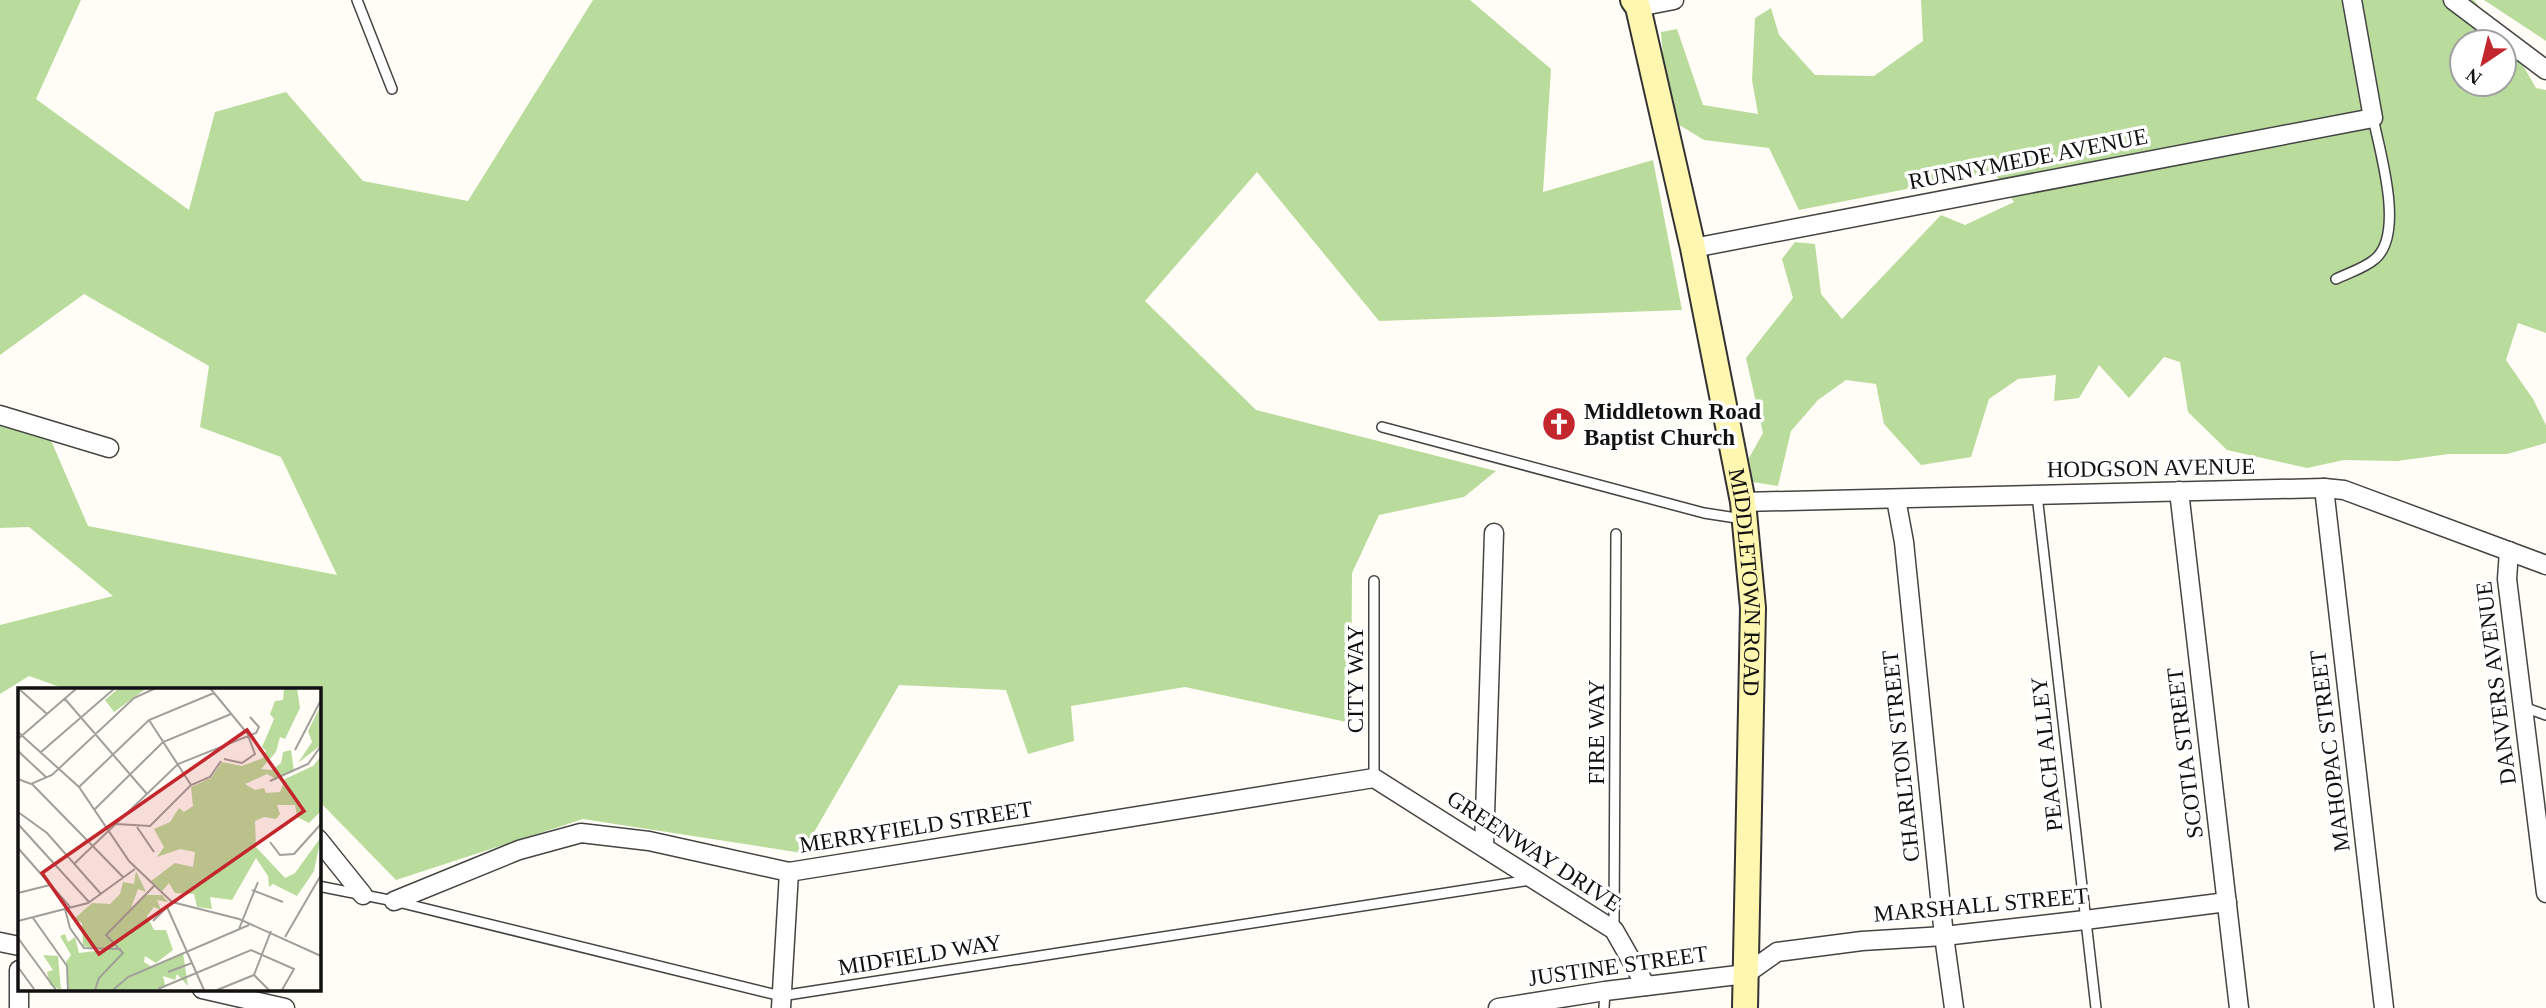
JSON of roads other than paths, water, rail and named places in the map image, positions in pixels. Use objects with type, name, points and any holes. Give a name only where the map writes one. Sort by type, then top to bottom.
[{"type":"street","points":[[1635,4],[1674,0]]},
{"type":"street","points":[[2352,0],[2373,118]]},
{"type":"street","points":[[2453,0],[2546,70]]},
{"type":"street","name":"MIDDLETOWN ROAD","points":[[1635,4],[1693,248],[1744,511],[1753,608],[1745,1008]]},
{"type":"street","name":"RUNNYMEDE AVENUE","points":[[1693,248],[2373,118]]},
{"type":"street","points":[[0,415],[109,448]]},
{"type":"street","name":"HODGSON AVENUE","points":[[1744,511],[1896,499],[2324,488],[2344,490],[2546,565]]},
{"type":"street","name":"MAHOPAC STREET","points":[[2324,488],[2384,1008]]},
{"type":"street","name":"SCOTIA STREET","points":[[2179,491],[2239,1008]]},
{"type":"street","name":"CHARLTON STREET","points":[[1896,499],[1904,542],[1944,936],[1954,1008]]},
{"type":"street","points":[[1484,846],[1494,533]]},
{"type":"street","name":"DANVERS AVENUE","points":[[2509,551],[2507,579],[2546,893]]},
{"type":"street","name":"GREENWAY DRIVE","points":[[1374,778],[1614,930],[1646,986]]},
{"type":"street","name":"MERRYFIELD STREET","points":[[394,901],[520,850],[581,833],[649,841],[789,872],[1374,778]]},
{"type":"street","points":[[320,841],[363,895]]},
{"type":"street","points":[[781,1002],[789,872]]},
{"type":"street","name":"MARSHALL STREET","points":[[1746,974],[1777,952],[1862,941],[1944,936],[2227,902]]},
{"type":"street","points":[[0,942],[18,946]]},
{"type":"street","name":"JUSTINE STREET","points":[[1498,1008],[1604,999],[1646,986],[1746,974]]},
{"type":"street","points":[[19,990],[19,1008]]},
{"type":"street","points":[[206,990],[285,1008]]},
{"type":"lane","points":[[357,0],[392,89]]},
{"type":"lane","points":[[2336,279],[2375,259],[2389,232],[2389,207],[2373,118]]},
{"type":"lane","points":[[1382,427],[1704,513],[1744,511]]},
{"type":"lane","name":"PEACH ALLEY","points":[[2037,495],[2096,1008]]},
{"type":"lane","name":"FIRE WAY","points":[[1614,930],[1616,534]]},
{"type":"lane","name":"CITY WAY","points":[[1374,581],[1374,778]]},
{"type":"lane","points":[[2523,707],[2546,715]]},
{"type":"lane","name":"MIDFIELD WAY","points":[[320,886],[394,901],[781,1002],[1535,879]]},
{"type":"place","name":"Middletown Road Baptist Church","points":[[1559,424]]}]
